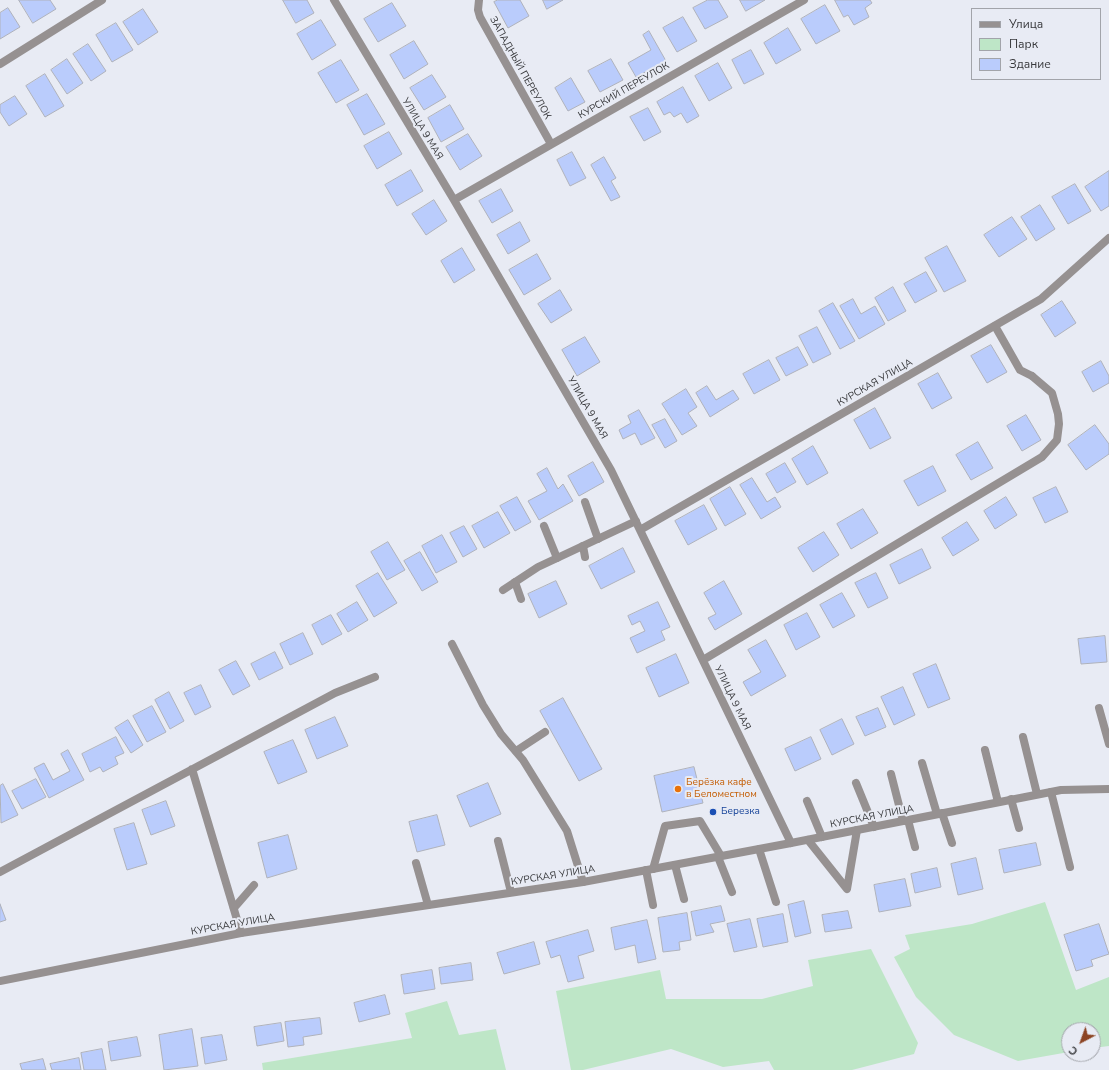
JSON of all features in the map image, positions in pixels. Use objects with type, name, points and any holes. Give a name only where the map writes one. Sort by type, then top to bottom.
[{"type":"street","points":[[0,64],[102,0]]},
{"type":"street","name":"УЛИЦА 9 МАЯ","points":[[334,0],[454,200],[611,470],[791,843]]},
{"type":"street","name":"ЗАПАДНЫЙ ПЕРЕУЛОК","points":[[479,0],[478,10],[480,17],[551,144]]},
{"type":"street","name":"КУРСКИЙ ПЕРЕУЛОК","points":[[454,200],[804,0]]},
{"type":"street","name":"КУРСКАЯ УЛИЦА","points":[[640,530],[1041,299],[1109,238]]},
{"type":"street","points":[[703,660],[1042,457],[1057,440],[1059,424],[1058,414],[1052,393],[1032,376],[1020,370],[995,326]]},
{"type":"street","points":[[585,502],[598,539]]},
{"type":"street","points":[[503,590],[538,567],[636,521]]},
{"type":"street","points":[[544,526],[557,558]]},
{"type":"street","points":[[583,546],[585,557]]},
{"type":"street","points":[[515,582],[522,599]]},
{"type":"street","points":[[452,644],[483,705],[502,734],[516,751],[567,831],[583,882]]},
{"type":"street","points":[[0,872],[335,693],[374,677]]},
{"type":"street","points":[[1099,708],[1109,744]]},
{"type":"street","points":[[516,751],[545,732]]},
{"type":"street","points":[[1023,737],[1037,794]]},
{"type":"street","points":[[985,750],[998,802]]},
{"type":"street","points":[[922,763],[939,814],[952,843]]},
{"type":"street","points":[[192,769],[241,933]]},
{"type":"street","points":[[891,774],[916,847]]},
{"type":"street","points":[[856,783],[874,826]]},
{"type":"street","name":"КУРСКАЯ УЛИЦА","points":[[1,980],[241,933],[583,882],[808,840],[1060,790],[1109,789]]},
{"type":"street","points":[[1051,792],[1070,867]]},
{"type":"street","points":[[1011,799],[1019,828]]},
{"type":"street","points":[[807,801],[822,837]]},
{"type":"street","points":[[653,905],[649,869],[665,826],[700,821],[720,856],[732,892]]},
{"type":"street","points":[[808,840],[847,888],[857,830]]},
{"type":"street","points":[[498,841],[511,892]]},
{"type":"street","points":[[759,849],[776,902]]},
{"type":"street","points":[[416,863],[428,905]]},
{"type":"street","points":[[675,865],[684,899]]},
{"type":"street","points":[[234,908],[254,885]]},
{"type":"green space","points":[[1045,902],[1076,990],[1109,977],[1109,1046],[1101,1047],[1101,1022],[1061,1022],[1061,1053],[1018,1061],[954,1035],[916,997],[894,957],[910,949],[905,935],[972,924]]},
{"type":"green space","points":[[871,949],[918,1043],[914,1054],[852,1070],[774,1070],[769,1061],[723,1067],[671,1049],[583,1070],[571,1070],[556,991],[660,970],[666,999],[762,999],[813,986],[808,960]]},
{"type":"green space","points":[[447,1001],[459,1035],[496,1029],[506,1070],[263,1070],[262,1063],[412,1038],[405,1013]]},
{"type":"building","points":[[19,0],[50,0],[56,9],[33,23]]},
{"type":"building","points":[[283,0],[307,0],[314,13],[296,23]]},
{"type":"building","points":[[498,0],[520,0],[529,16],[508,28],[494,2]]},
{"type":"building","points":[[543,0],[563,0],[547,9]]},
{"type":"building","points":[[708,0],[718,0],[728,17],[705,29],[693,8]]},
{"type":"building","points":[[740,0],[765,0],[746,11]]},
{"type":"building","points":[[835,0],[870,0],[872,3],[865,8],[869,17],[854,25],[848,15],[844,17]]},
{"type":"building","points":[[392,3],[406,26],[378,42],[364,19]]},
{"type":"building","points":[[825,5],[840,31],[816,44],[801,19]]},
{"type":"building","points":[[8,8],[20,27],[0,39],[0,13]]},
{"type":"building","points":[[143,9],[158,32],[138,45],[123,22]]},
{"type":"building","points":[[683,17],[697,41],[677,52],[663,28]]},
{"type":"building","points":[[321,20],[336,45],[312,60],[297,34]]},
{"type":"building","points":[[116,23],[133,50],[112,62],[96,35]]},
{"type":"building","points":[[788,28],[801,50],[776,64],[764,43]]},
{"type":"building","points":[[649,31],[666,61],[636,77],[628,63],[651,50],[643,35]]},
{"type":"building","points":[[414,41],[428,64],[404,79],[390,55]]},
{"type":"building","points":[[88,44],[106,71],[91,81],[73,54]]},
{"type":"building","points":[[751,50],[764,74],[744,84],[732,60]]},
{"type":"building","points":[[67,59],[83,83],[67,94],[51,70]]},
{"type":"building","points":[[611,59],[623,80],[600,92],[588,71]]},
{"type":"building","points":[[341,60],[359,90],[336,103],[318,73]]},
{"type":"building","points":[[718,63],[732,88],[709,101],[695,76]]},
{"type":"building","points":[[45,74],[64,106],[45,117],[26,86]]},
{"type":"building","points":[[432,75],[446,97],[424,110],[410,88]]},
{"type":"building","points":[[571,78],[585,102],[568,111],[555,88]]},
{"type":"building","points":[[683,87],[699,116],[687,123],[681,113],[674,117],[670,112],[664,115],[657,102]]},
{"type":"building","points":[[367,94],[385,124],[364,135],[347,105]]},
{"type":"building","points":[[15,96],[27,114],[9,126],[0,112],[0,105]]},
{"type":"building","points":[[450,105],[464,129],[441,142],[428,118]]},
{"type":"building","points":[[648,108],[661,132],[644,141],[630,117]]},
{"type":"building","points":[[389,132],[402,154],[377,169],[364,146]]},
{"type":"building","points":[[468,134],[482,156],[460,170],[446,147]]},
{"type":"building","points":[[572,152],[586,178],[570,186],[557,160]]},
{"type":"building","points":[[604,157],[616,178],[611,181],[620,197],[611,201],[591,165]]},
{"type":"building","points":[[411,170],[423,191],[397,206],[385,185]]},
{"type":"building","points":[[1109,171],[1109,206],[1101,211],[1085,187]]},
{"type":"building","points":[[1075,184],[1091,211],[1068,224],[1052,197]]},
{"type":"building","points":[[501,189],[513,211],[492,223],[479,201]]},
{"type":"building","points":[[434,200],[447,221],[426,235],[412,214]]},
{"type":"building","points":[[1040,205],[1055,229],[1036,241],[1021,217]]},
{"type":"building","points":[[1012,217],[1027,239],[999,257],[984,235]]},
{"type":"building","points":[[520,222],[530,241],[508,254],[497,235]]},
{"type":"building","points":[[947,246],[966,281],[944,292],[925,258]]},
{"type":"building","points":[[462,248],[475,270],[454,283],[441,261]]},
{"type":"building","points":[[537,254],[551,279],[524,295],[509,270]]},
{"type":"building","points":[[926,272],[937,291],[915,303],[904,284]]},
{"type":"building","points":[[893,287],[906,311],[888,321],[875,298]]},
{"type":"building","points":[[560,290],[572,310],[551,323],[538,304]]},
{"type":"building","points":[[853,299],[861,314],[875,306],[885,324],[859,339],[840,306]]},
{"type":"building","points":[[1062,301],[1076,323],[1055,337],[1041,315]]},
{"type":"building","points":[[833,303],[855,341],[840,349],[819,311]]},
{"type":"building","points":[[817,327],[831,354],[813,363],[799,336]]},
{"type":"building","points":[[585,337],[600,362],[577,376],[562,350]]},
{"type":"building","points":[[991,345],[1007,372],[987,383],[971,356]]},
{"type":"building","points":[[798,347],[808,365],[786,376],[776,358]]},
{"type":"building","points":[[769,360],[780,380],[754,394],[743,374]]},
{"type":"building","points":[[1101,361],[1109,376],[1109,383],[1093,392],[1082,372]]},
{"type":"building","points":[[938,373],[952,398],[932,409],[918,384]]},
{"type":"building","points":[[707,386],[716,400],[733,390],[739,399],[710,417],[696,393]]},
{"type":"building","points":[[686,389],[697,407],[688,413],[697,426],[682,435],[662,404]]},
{"type":"building","points":[[875,408],[891,438],[870,449],[854,420]]},
{"type":"building","points":[[639,410],[655,438],[641,445],[635,433],[623,439],[619,430],[631,423],[628,416]]},
{"type":"building","points":[[1026,415],[1041,440],[1022,451],[1007,426]]},
{"type":"building","points":[[665,419],[677,441],[665,448],[652,425]]},
{"type":"building","points":[[1095,425],[1109,444],[1109,454],[1086,470],[1068,445]]},
{"type":"building","points":[[978,442],[993,468],[971,480],[956,455]]},
{"type":"building","points":[[813,446],[828,473],[807,485],[792,459]]},
{"type":"building","points":[[593,462],[604,482],[579,496],[568,476]]},
{"type":"building","points":[[785,463],[796,482],[777,493],[766,474]]},
{"type":"building","points":[[933,466],[946,491],[918,506],[904,481]]},
{"type":"building","points":[[547,468],[558,489],[563,484],[573,501],[539,520],[528,501],[547,491],[537,474]]},
{"type":"building","points":[[752,478],[767,502],[775,497],[781,507],[761,519],[740,485]]},
{"type":"building","points":[[730,487],[746,514],[725,526],[710,499]]},
{"type":"building","points":[[1056,487],[1068,512],[1045,523],[1033,498]]},
{"type":"building","points":[[517,497],[531,522],[515,531],[500,506]]},
{"type":"building","points":[[1006,497],[1017,515],[995,529],[984,511]]},
{"type":"building","points":[[704,505],[717,529],[688,545],[675,521]]},
{"type":"building","points":[[863,509],[878,533],[851,549],[837,524]]},
{"type":"building","points":[[498,512],[510,533],[484,548],[472,526]]},
{"type":"building","points":[[967,522],[979,540],[953,556],[942,538]]},
{"type":"building","points":[[464,526],[477,549],[463,557],[450,533]]},
{"type":"building","points":[[824,532],[839,555],[813,572],[798,548]]},
{"type":"building","points":[[442,535],[457,562],[436,573],[422,546]]},
{"type":"building","points":[[388,542],[405,570],[387,580],[371,552]]},
{"type":"building","points":[[623,548],[635,572],[601,589],[589,566]]},
{"type":"building","points":[[922,549],[931,568],[899,584],[890,565]]},
{"type":"building","points":[[420,552],[438,582],[422,591],[404,561]]},
{"type":"building","points":[[378,573],[397,603],[374,617],[356,586]]},
{"type":"building","points":[[876,573],[888,598],[868,608],[855,583]]},
{"type":"building","points":[[556,581],[567,604],[539,618],[528,594]]},
{"type":"building","points":[[724,581],[742,614],[715,630],[708,618],[716,614],[704,593]]},
{"type":"building","points":[[842,593],[855,616],[833,628],[820,605]]},
{"type":"building","points":[[357,602],[368,620],[348,632],[337,614]]},
{"type":"building","points":[[658,602],[670,627],[661,631],[665,640],[637,653],[630,638],[645,631],[640,621],[632,625],[628,616]]},
{"type":"building","points":[[807,613],[820,637],[796,650],[784,625]]},
{"type":"building","points":[[331,615],[342,634],[322,645],[312,625]]},
{"type":"building","points":[[303,633],[313,654],[290,665],[280,644]]},
{"type":"building","points":[[1105,636],[1107,662],[1081,664],[1078,639]]},
{"type":"building","points":[[766,640],[786,676],[751,696],[743,682],[761,672],[748,650]]},
{"type":"building","points":[[275,652],[283,668],[259,680],[251,664]]},
{"type":"building","points":[[676,654],[689,683],[659,697],[646,668]]},
{"type":"building","points":[[236,661],[250,686],[233,695],[219,670]]},
{"type":"building","points":[[936,664],[950,699],[928,708],[913,674]]},
{"type":"building","points":[[201,685],[211,707],[195,715],[184,693]]},
{"type":"building","points":[[903,687],[915,715],[894,725],[881,697]]},
{"type":"building","points":[[169,692],[184,721],[170,729],[155,700]]},
{"type":"building","points":[[563,698],[602,769],[579,781],[540,711]]},
{"type":"building","points":[[152,706],[166,732],[147,742],[133,716]]},
{"type":"building","points":[[878,708],[886,727],[865,736],[856,717]]},
{"type":"building","points":[[335,717],[348,746],[317,759],[305,730]]},
{"type":"building","points":[[842,719],[854,744],[832,755],[820,730]]},
{"type":"building","points":[[128,720],[143,745],[131,753],[115,728]]},
{"type":"building","points":[[116,737],[124,753],[115,757],[118,764],[103,772],[100,767],[90,772],[82,754]]},
{"type":"building","points":[[811,737],[821,759],[795,771],[785,749]]},
{"type":"building","points":[[293,740],[307,772],[278,784],[264,752]]},
{"type":"building","points":[[68,750],[84,780],[49,798],[34,768],[44,763],[53,780],[70,771],[61,754]]},
{"type":"building","name":"Берёзка кафе в Беломестном","points":[[694,767],[703,803],[662,812],[654,776]]},
{"type":"building","points":[[36,779],[46,797],[22,809],[12,791]]},
{"type":"building","points":[[488,783],[501,814],[470,827],[457,796]]},
{"type":"building","points":[[3,784],[18,815],[1,823],[0,786]]},
{"type":"building","points":[[166,801],[175,826],[151,835],[142,810]]},
{"type":"building","points":[[437,815],[445,845],[417,852],[409,822]]},
{"type":"building","points":[[134,823],[147,864],[127,870],[114,829]]},
{"type":"building","points":[[288,835],[297,869],[267,878],[258,843]]},
{"type":"building","points":[[1036,843],[1041,865],[1004,873],[999,850]]},
{"type":"building","points":[[976,858],[983,889],[958,895],[951,864]]},
{"type":"building","points":[[937,868],[941,887],[915,893],[911,874]]},
{"type":"building","points":[[905,879],[911,906],[879,912],[874,885]]},
{"type":"building","points":[[804,901],[811,933],[795,937],[788,905]]},
{"type":"building","points":[[0,904],[6,920],[0,922]]},
{"type":"building","points":[[721,906],[725,921],[710,924],[714,932],[696,936],[691,912]]},
{"type":"building","points":[[848,911],[852,928],[825,932],[822,915]]},
{"type":"building","points":[[687,913],[691,940],[679,942],[680,950],[663,952],[658,918]]},
{"type":"building","points":[[783,914],[788,942],[763,947],[757,919]]},
{"type":"building","points":[[750,919],[757,947],[734,952],[727,924]]},
{"type":"building","points":[[647,920],[656,959],[638,963],[635,945],[615,950],[611,928]]},
{"type":"building","points":[[1099,924],[1109,954],[1091,960],[1093,966],[1076,971],[1064,935]]},
{"type":"building","points":[[588,930],[594,951],[578,956],[584,978],[568,982],[560,955],[551,958],[546,942]]},
{"type":"building","points":[[534,942],[540,964],[504,974],[497,953]]},
{"type":"building","points":[[471,963],[473,980],[441,984],[439,968]]},
{"type":"building","points":[[432,970],[435,989],[404,994],[401,975]]},
{"type":"building","points":[[385,995],[390,1014],[359,1022],[354,1003]]},
{"type":"building","points":[[320,1018],[322,1034],[303,1037],[304,1045],[288,1047],[285,1022]]},
{"type":"building","points":[[281,1023],[284,1041],[257,1046],[254,1027]]},
{"type":"building","points":[[192,1029],[198,1066],[164,1070],[159,1035]]},
{"type":"building","points":[[222,1035],[227,1060],[205,1064],[201,1038]]},
{"type":"building","points":[[137,1037],[141,1056],[111,1061],[108,1042]]},
{"type":"building","points":[[102,1049],[106,1070],[84,1070],[81,1053]]},
{"type":"building","points":[[79,1058],[81,1070],[52,1070],[50,1064]]},
{"type":"building","points":[[43,1059],[46,1070],[22,1070],[20,1064]]},
{"type":"place","name":"Берёзка кафе в Беломестном","points":[[678,789]]},
{"type":"place","name":"Березка","points":[[713,812]]}]
